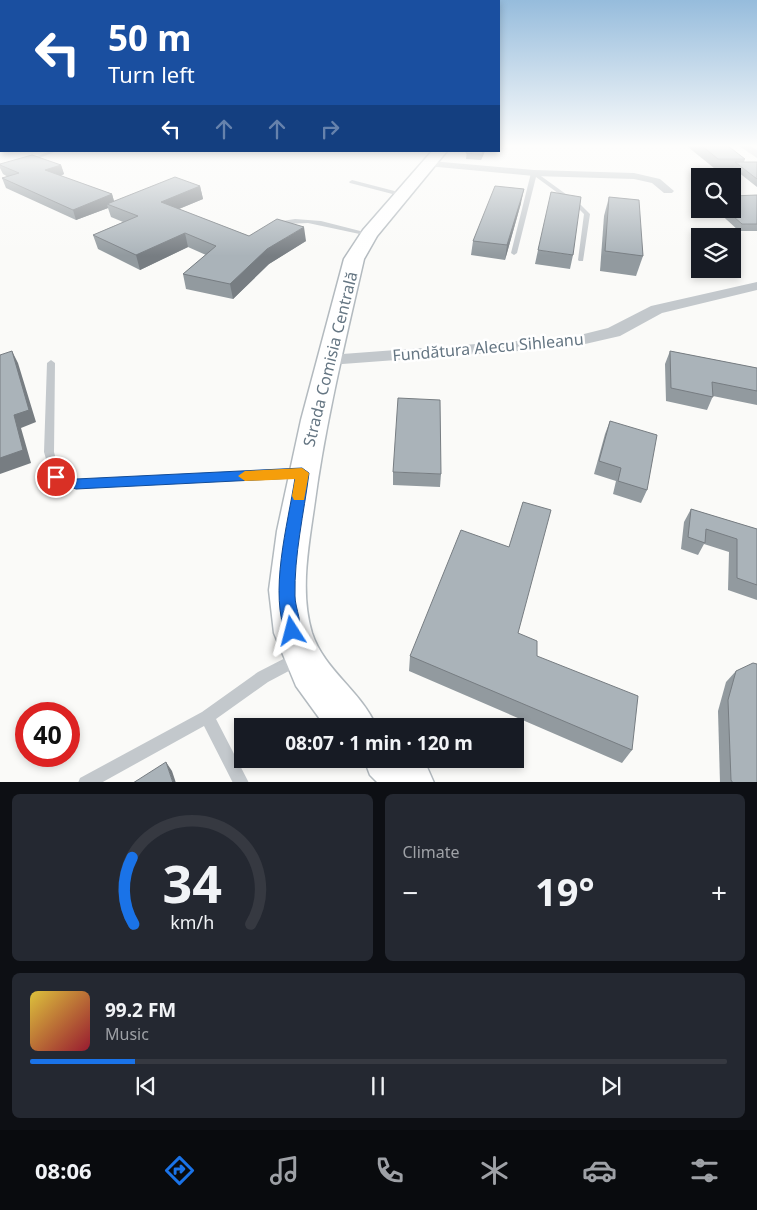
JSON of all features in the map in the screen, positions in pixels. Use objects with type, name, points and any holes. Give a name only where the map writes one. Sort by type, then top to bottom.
[{"type":"street","name":"Strada Comisia Centrală","points":[[346,718],[329,701],[306,668],[292,631],[287,597],[290,552],[302,473],[354,259],[369,234],[414,182]]},
{"type":"street","points":[[657,182],[668,191]]},
{"type":"street","name":"Fundătura Alecu Sihleanu","points":[[329,360],[572,342],[614,332],[657,309],[757,286]]},
{"type":"street","points":[[396,768],[411,782]]},
{"type":"lane","points":[[354,182],[404,194]]},
{"type":"lane","points":[[514,253],[532,182]]},
{"type":"lane","points":[[547,182],[587,214],[581,260]]},
{"type":"lane","points":[[266,230],[282,221],[292,220],[369,234]]},
{"type":"lane","points":[[51,363],[49,452],[56,477],[76,484],[302,473]]},
{"type":"lane","points":[[85,782],[207,717],[263,677],[302,657]]},
{"type":"lane","points":[[207,717],[242,782]]},
{"type":"building","points":[[12,182],[80,182],[112,194],[73,210]]},
{"type":"building","points":[[161,182],[190,182],[200,186],[161,202],[249,236],[277,219],[304,227],[267,249],[230,284],[183,274],[216,246],[185,233],[136,255],[93,235],[138,216],[107,204]]},
{"type":"building","points":[[495,186],[524,189],[507,245],[473,241]]},
{"type":"building","points":[[551,192],[581,197],[573,255],[538,250]]},
{"type":"building","points":[[757,195],[757,224],[742,224],[735,218],[741,218],[741,196]]},
{"type":"building","points":[[609,197],[639,200],[643,256],[605,251]]},
{"type":"building","points":[[12,351],[29,410],[14,415],[23,450],[0,458],[0,355]]},
{"type":"building","points":[[670,351],[757,368],[757,391],[712,382],[713,397],[671,388]]},
{"type":"building","points":[[398,398],[440,400],[441,474],[393,472]]},
{"type":"building","points":[[610,421],[657,435],[647,490],[618,481],[621,468],[599,461]]},
{"type":"building","points":[[523,502],[551,510],[518,633],[537,641],[537,656],[638,696],[632,750],[410,656],[461,530],[509,547]]},
{"type":"building","points":[[691,509],[757,529],[757,585],[737,578],[737,539],[706,529],[705,543],[688,537]]},
{"type":"building","points":[[753,663],[757,664],[757,782],[732,782],[731,780],[728,700],[736,671]]},
{"type":"building","points":[[166,762],[173,782],[135,782]]},
{"type":"slow traffic","points":[[245,476],[302,473],[299,496]]},
{"type":"route","points":[[56,477],[76,484],[106,484],[302,473],[290,552],[287,597],[292,631]]}]
